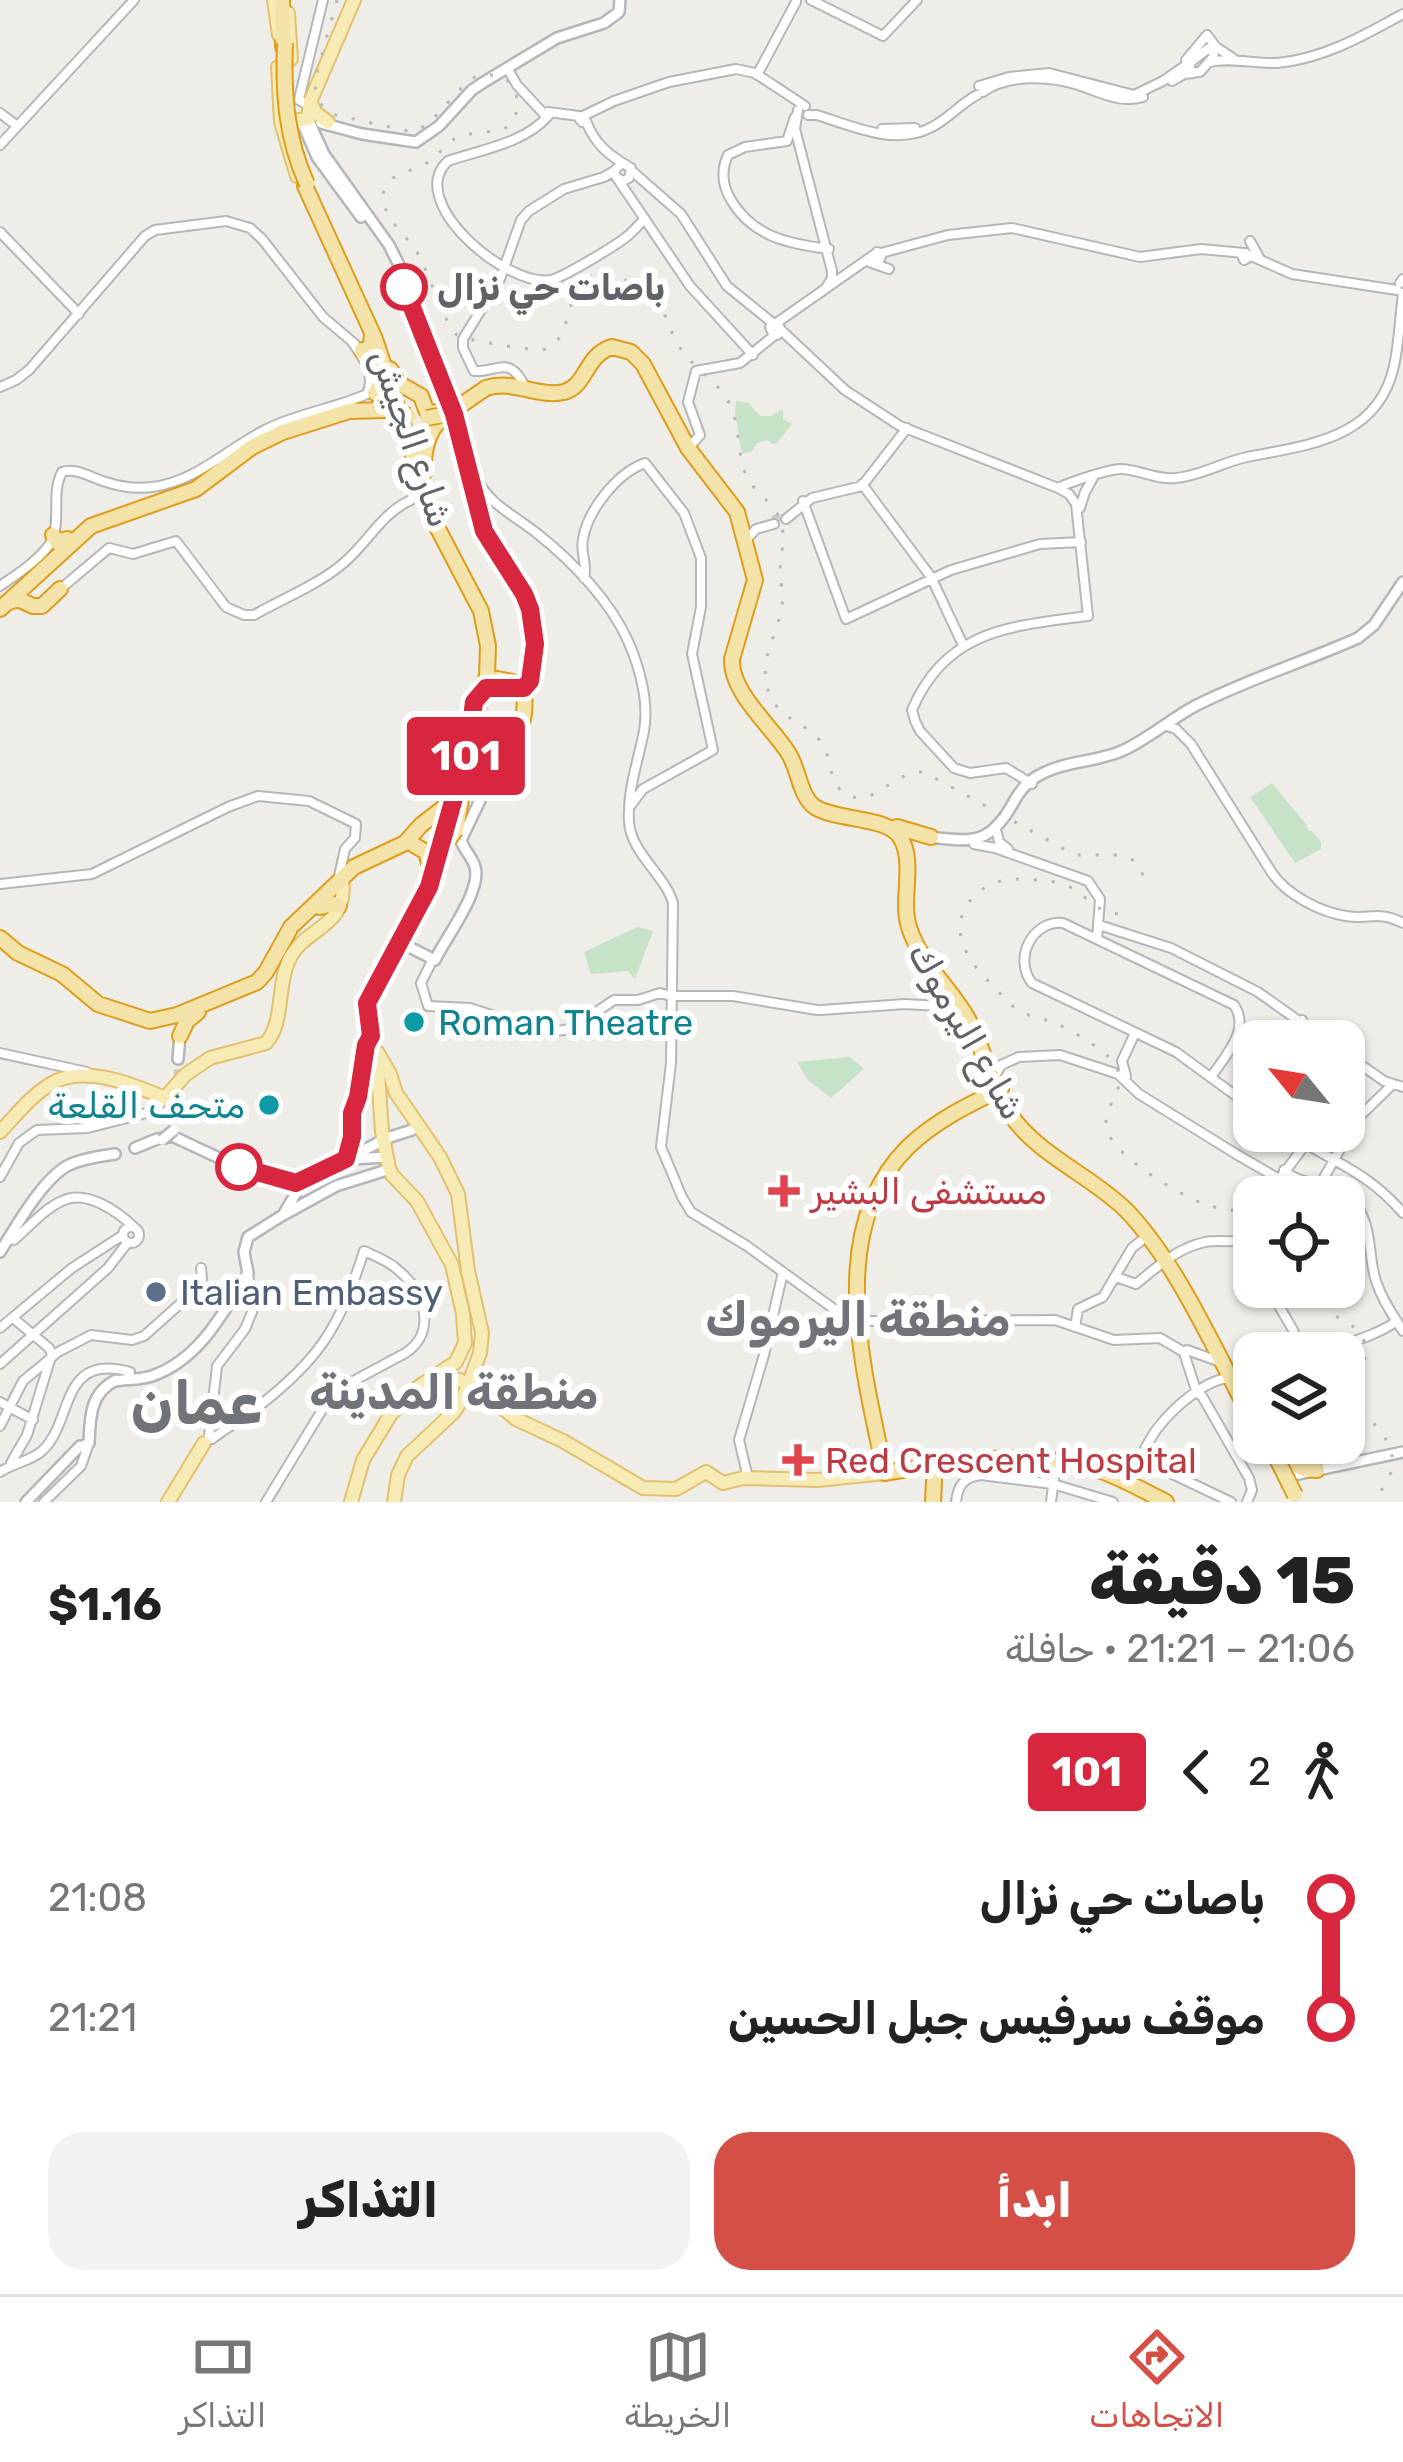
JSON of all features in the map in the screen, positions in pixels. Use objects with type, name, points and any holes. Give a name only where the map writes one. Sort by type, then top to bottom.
[{"type":"highway","name":"شارع الجيش","points":[[283,20],[281,85],[290,150],[304,187],[415,399],[392,416],[407,437]]},
{"type":"highway","name":"شارع الجيش","points":[[316,205],[373,335],[407,437],[413,480],[481,611],[486,630],[488,676],[468,748],[466,780]]},
{"type":"highway","points":[[373,335],[435,425],[413,480]]},
{"type":"highway","points":[[8,591],[91,526],[196,489],[256,445],[320,418],[500,382],[569,387],[597,350],[616,343],[643,358],[689,440],[745,522],[758,581],[735,660],[739,682],[796,756],[814,800],[909,839]]},
{"type":"highway","points":[[8,591],[53,541],[97,516],[193,484],[255,441],[332,409],[370,395],[415,399],[448,415],[488,386],[566,392],[597,353],[617,346],[643,364],[731,502],[747,539]]},
{"type":"highway","points":[[332,409],[415,399]]},
{"type":"highway","points":[[407,437],[425,442],[428,427],[415,399]]},
{"type":"highway","name":"شارع الجيش","points":[[413,480],[459,556],[494,639],[490,678],[466,780]]},
{"type":"highway","points":[[8,591],[40,607],[58,590]]},
{"type":"highway","points":[[490,678],[526,682]]},
{"type":"highway","points":[[490,678],[526,682]]},
{"type":"highway","points":[[468,748],[472,711],[490,678]]},
{"type":"highway","points":[[155,1024],[265,981],[288,936],[342,875],[400,846],[447,805],[466,780],[506,755],[517,734],[526,682]]},
{"type":"highway","points":[[0,940],[62,974],[103,1007],[150,1021],[178,1016],[256,984],[291,927],[342,875],[427,844],[448,839],[460,844],[466,780]]},
{"type":"highway","points":[[416,914],[431,868],[422,836],[432,818]]},
{"type":"highway","name":"شارع اليرموك","points":[[909,839],[906,908],[910,929],[946,999],[962,1008],[1018,1124],[1131,1213],[1233,1379]]},
{"type":"highway","name":"شارع اليرموك","points":[[909,839],[910,913],[920,944],[968,1011],[997,1085]]},
{"type":"highway","points":[[339,908],[333,904],[342,875]]},
{"type":"highway","points":[[0,940],[19,957],[65,979],[101,1010],[168,1028],[178,1036],[202,1009]]},
{"type":"highway","points":[[858,1319],[869,1224],[893,1170],[910,1150],[997,1085]]},
{"type":"highway","points":[[997,1085],[904,1151],[872,1203],[863,1238],[858,1319],[885,1470],[1041,1457],[1132,1476],[1170,1502]]},
{"type":"highway","name":"شارع اليرموك","points":[[1131,1213],[1233,1384]]},
{"type":"highway","points":[[966,1460],[1057,1462],[1132,1476]]},
{"type":"highway","points":[[931,1502],[933,1466]]},
{"type":"highway","points":[[1292,1484],[1304,1469],[1320,1469]]},
{"type":"main road","points":[[316,205],[290,126],[352,0]]},
{"type":"main road","points":[[300,110],[315,125],[327,123],[416,139],[476,83],[513,67],[566,33],[611,19],[619,12],[620,0]]},
{"type":"main road","points":[[283,20],[292,46],[289,111],[316,113],[327,123]]},
{"type":"main road","points":[[300,110],[292,164],[304,187]]},
{"type":"main road","points":[[300,110],[320,162],[380,234]]},
{"type":"main road","points":[[300,110],[400,267],[415,399],[474,480]]},
{"type":"main road","points":[[415,399],[471,464],[484,531],[529,603],[535,637],[519,736],[460,844]]},
{"type":"main road","points":[[909,839],[970,841],[985,837],[1002,822],[1028,781],[1063,765],[1123,751],[1251,680],[1358,638],[1374,625],[1403,584]]},
{"type":"main road","points":[[909,839],[986,841],[997,833],[1028,781],[1126,754],[1196,707]]},
{"type":"main road","points":[[404,945],[432,959],[467,900],[476,873],[459,838],[490,774],[466,780]]},
{"type":"main road","name":"شارع الجيش","points":[[404,945],[466,780]]},
{"type":"main road","name":"شارع الجيش","points":[[404,945],[437,874],[466,780]]},
{"type":"main road","points":[[0,1132],[55,1076],[92,1077],[165,1098],[185,1075],[208,1060],[269,1041],[290,958],[339,908]]},
{"type":"main road","points":[[404,945],[367,1003],[371,1036],[381,1066],[414,1126],[440,1156],[459,1199],[468,1271],[482,1326],[482,1345],[471,1382]]},
{"type":"main road","points":[[395,1502],[407,1464],[426,1438],[473,1397],[452,1264],[417,1201],[388,1163],[371,1004],[404,945]]},
{"type":"main road","points":[[178,1016],[178,1060]]},
{"type":"main road","points":[[347,1159],[352,1113],[371,1036]]},
{"type":"main road","points":[[279,1217],[294,1184],[387,1135],[414,1126]]},
{"type":"main road","points":[[9,1241],[50,1180],[64,1168],[174,1135],[251,1172],[294,1184]]},
{"type":"main road","points":[[347,1159],[388,1163]]},
{"type":"main road","points":[[26,1502],[85,1446],[96,1397],[104,1387],[128,1376],[164,1370],[203,1342],[246,1277],[244,1249],[254,1231],[388,1163]]},
{"type":"main road","points":[[438,1375],[471,1382]]},
{"type":"main road","points":[[353,1502],[363,1460],[391,1414],[438,1375],[471,1382],[516,1420],[563,1441],[643,1488],[676,1489],[706,1472],[723,1483],[748,1478],[818,1480],[885,1470]]},
{"type":"main road","points":[[170,1502],[209,1438]]},
{"type":"main road","points":[[1320,1469],[1403,1450]]},
{"type":"main road","points":[[1365,1457],[1403,1450]]},
{"type":"main road","points":[[1292,1484],[1330,1464]]},
{"type":"street","points":[[0,141],[10,122],[112,14],[132,0]]},
{"type":"street","points":[[10,122],[132,0]]},
{"type":"street","points":[[300,110],[323,0]]},
{"type":"street","points":[[812,0],[885,36],[917,0]]},
{"type":"street","points":[[756,73],[794,1],[822,6]]},
{"type":"street","points":[[1212,57],[1274,59],[1315,52],[1403,11]]},
{"type":"street","points":[[1162,84],[1207,35],[1233,59]]},
{"type":"street","points":[[1162,84],[1207,48],[1212,57]]},
{"type":"street","points":[[1200,76],[1212,57]]},
{"type":"street","points":[[641,221],[624,239],[554,279],[537,279],[476,248],[440,199],[437,176],[448,161],[508,141],[545,116],[582,119],[614,101],[669,82],[736,69],[756,73],[802,111],[874,133],[911,134],[937,124],[979,90],[1019,75],[1053,76],[1128,95],[1180,75],[1200,76],[1213,64],[1233,59]]},
{"type":"street","points":[[1192,61],[1189,67],[1200,76]]},
{"type":"street","points":[[513,67],[545,116]]},
{"type":"street","points":[[802,111],[787,141],[729,154],[723,184],[752,226],[799,246],[826,248]]},
{"type":"street","points":[[802,111],[796,133],[833,274],[827,286]]},
{"type":"street","points":[[582,119],[622,181],[648,185],[678,209],[721,279],[811,363],[907,430],[1058,488],[1072,499],[1079,515]]},
{"type":"street","points":[[520,383],[515,371],[504,367],[474,371],[463,341],[506,267],[519,224],[529,211],[564,190],[629,165],[641,221],[690,286],[753,353]]},
{"type":"street","points":[[0,387],[28,370],[145,237],[166,229],[226,221],[250,228],[262,239],[323,316],[415,399]]},
{"type":"street","points":[[689,440],[699,430],[688,403],[694,373],[737,364],[827,286],[874,256],[958,233],[1012,228],[1140,257],[1220,250],[1302,276],[1401,287],[1395,363],[1384,394],[1375,409],[1346,430],[1319,442],[1223,462],[1181,478],[1117,468],[1058,488]]},
{"type":"street","points":[[0,232],[79,314]]},
{"type":"street","points":[[1250,241],[1264,262]]},
{"type":"street","points":[[826,248],[834,270],[842,275]]},
{"type":"street","points":[[874,256],[888,268],[896,248]]},
{"type":"street","points":[[776,330],[874,256]]},
{"type":"street","points":[[27,564],[53,541],[57,481],[65,470],[127,487],[170,484],[277,424],[364,396],[370,388],[415,399]]},
{"type":"street","points":[[785,517],[815,495],[863,487],[907,430]]},
{"type":"street","points":[[584,578],[583,539],[593,517],[617,480],[645,463],[684,513],[701,558],[701,608],[692,654],[713,750],[643,789],[630,807]]},
{"type":"street","points":[[1028,781],[1000,769],[970,773],[950,766],[915,722],[914,706],[943,663],[963,646],[1026,622],[1088,616],[1079,515],[1091,478]]},
{"type":"street","points":[[58,590],[109,548],[133,554],[176,541],[223,604],[251,616],[344,563],[413,480]]},
{"type":"street","points":[[474,480],[542,537],[603,601],[629,643],[643,686],[644,727],[632,784],[630,827],[673,903],[671,984],[676,995],[662,1153],[691,1211],[785,1279],[858,1319],[1053,1318],[1117,1339],[1164,1336],[1185,1351],[1220,1362]]},
{"type":"street","points":[[863,487],[932,579],[963,646]]},
{"type":"street","points":[[804,503],[846,619],[932,579],[1040,544],[1081,542]]},
{"type":"street","points":[[745,522],[753,526],[773,522],[747,539]]},
{"type":"street","points":[[8,591],[27,564],[53,541]]},
{"type":"street","points":[[1173,725],[1194,748],[1283,887],[1346,916],[1381,914],[1403,923]]},
{"type":"street","points":[[632,784],[643,789]]},
{"type":"street","points":[[0,884],[92,874],[262,796],[309,800],[356,824],[342,875]]},
{"type":"street","points":[[997,833],[1007,849],[1090,880],[1102,902],[1098,933]]},
{"type":"street","points":[[974,844],[1086,879],[1100,899],[1098,933]]},
{"type":"street","points":[[1210,1077],[1240,1030],[1238,1009],[1098,933],[1059,922],[1037,933],[1023,961],[1032,983],[1175,1052],[1233,1094]]},
{"type":"street","points":[[1098,933],[1133,934],[1176,950],[1262,994],[1298,1020]]},
{"type":"street","points":[[432,959],[421,985],[430,1006],[459,1006],[539,1029],[570,1029],[614,1000],[640,1000],[660,993],[733,996],[817,1008],[946,999]]},
{"type":"street","points":[[1127,1082],[1122,1061],[1135,1033]]},
{"type":"street","points":[[0,1053],[22,1058],[55,1076]]},
{"type":"street","points":[[997,1085],[1024,1056],[1063,1055],[1118,1074],[1138,1094],[1296,1176]]},
{"type":"street","points":[[1365,1066],[1392,1085]]},
{"type":"street","points":[[1365,1108],[1392,1085]]},
{"type":"street","points":[[1323,1176],[1327,1156],[1360,1114],[1392,1085]]},
{"type":"street","points":[[0,1177],[20,1143],[37,1130],[85,1129],[154,1111],[165,1098]]},
{"type":"street","points":[[1281,1176],[1301,1152]]},
{"type":"street","points":[[1320,1152],[1366,1177],[1403,1213]]},
{"type":"street","points":[[1325,1152],[1327,1156]]},
{"type":"street","points":[[1327,1156],[1335,1152]]},
{"type":"street","points":[[1285,1170],[1296,1176]]},
{"type":"street","points":[[9,1241],[67,1198],[99,1203],[128,1231]]},
{"type":"street","points":[[1365,1218],[1376,1280],[1403,1331]]},
{"type":"street","points":[[0,1328],[72,1268],[128,1231]]},
{"type":"street","points":[[0,1364],[108,1268],[128,1231]]},
{"type":"street","points":[[1075,1327],[1079,1308],[1103,1297],[1132,1248],[1147,1236]]},
{"type":"street","points":[[1116,1277],[1136,1284],[1162,1260],[1202,1243],[1233,1241]]},
{"type":"street","points":[[209,1438],[264,1402],[315,1356],[341,1314],[364,1251],[400,1271],[422,1301],[424,1323],[419,1342],[333,1392],[266,1502]]},
{"type":"street","points":[[0,1426],[21,1383],[48,1361],[88,1336],[132,1340],[144,1336],[199,1287],[201,1268]]},
{"type":"street","points":[[209,1438],[218,1366],[252,1312],[246,1277]]},
{"type":"street","points":[[748,1478],[738,1443],[785,1279]]},
{"type":"street","points":[[10,1465],[32,1420],[50,1349],[13,1318]]},
{"type":"street","points":[[1365,1337],[1396,1321]]},
{"type":"street","points":[[1185,1351],[1200,1393],[1249,1478],[1252,1490],[1247,1502]]},
{"type":"street","points":[[0,1472],[44,1449],[81,1380],[100,1370],[128,1376]]},
{"type":"street","points":[[1229,1378],[1217,1380],[1160,1426],[1132,1476],[1231,1502]]},
{"type":"street","points":[[0,1402],[32,1420]]},
{"type":"street","points":[[44,1502],[81,1466],[85,1446]]},
{"type":"street","points":[[1051,1502],[1057,1462]]},
{"type":"street","points":[[1100,1500],[1104,1472]]},
{"type":"street","points":[[956,1502],[959,1487],[973,1476],[1053,1484],[1113,1502]]},
{"type":"green space","points":[[736,401],[748,403],[760,416],[783,409],[783,419],[792,424],[777,443],[757,443],[742,454]]},
{"type":"green space","points":[[1272,783],[1321,842],[1321,849],[1295,863],[1250,797]]},
{"type":"green space","points":[[637,927],[653,931],[635,979],[628,971],[591,974],[584,952]]},
{"type":"green space","points":[[850,1057],[864,1069],[831,1098],[808,1080],[797,1062]]},
{"type":"tunnel","points":[[773,520],[784,515]]},
{"type":"tunnel","points":[[176,1119],[179,1060]]},
{"type":"railway","points":[[337,0],[314,83],[319,102],[331,114],[412,132],[427,125],[478,75],[498,75],[516,92],[518,110],[509,126],[454,139],[429,162],[393,178],[383,193],[386,211],[418,254],[457,335],[545,349],[562,332],[583,282],[594,276],[614,276],[657,304],[679,347],[725,396],[734,415],[746,475],[779,516],[783,531],[780,618],[765,670],[769,693],[779,709],[821,742],[842,792],[868,796],[903,777],[924,772],[1075,855],[1130,858],[1140,867],[1146,884]]},
{"type":"railway","points":[[1118,914],[1097,907],[1064,884],[1010,879],[974,896],[965,908],[960,931],[974,964],[1014,1007],[1069,1030],[1115,1063],[1118,1089],[1106,1125],[1119,1148],[1164,1184],[1196,1200],[1233,1210]]},
{"type":"railway","points":[[1326,1308],[1355,1328],[1364,1342],[1360,1401],[1392,1456],[1391,1472],[1374,1502]]},
{"type":"bus line","name":"101","points":[[239,1167],[296,1183],[346,1159],[371,1036],[367,1003],[429,887],[468,748],[474,702],[486,688],[524,688],[530,681],[535,637],[529,603],[484,531],[454,414],[404,287]]},
{"type":"place","name":"باصات حي نزال","points":[[404,287]]},
{"type":"place","name":"Roman Theatre","points":[[414,1022]]},
{"type":"place","name":"متحف القلعة","points":[[269,1105]]},
{"type":"place","name":"مستشفى البشير","points":[[784,1191]]},
{"type":"place","name":"Italian Embassy","points":[[156,1292]]},
{"type":"place","name":"Red Crescent Hospital","points":[[798,1460]]},
{"type":"district","name":"منطقة اليرموك","points":[[858,1319]]},
{"type":"district","name":"منطقة المدينة","points":[[454,1392]]},
{"type":"district","name":"عمان","points":[[196,1403]]}]
